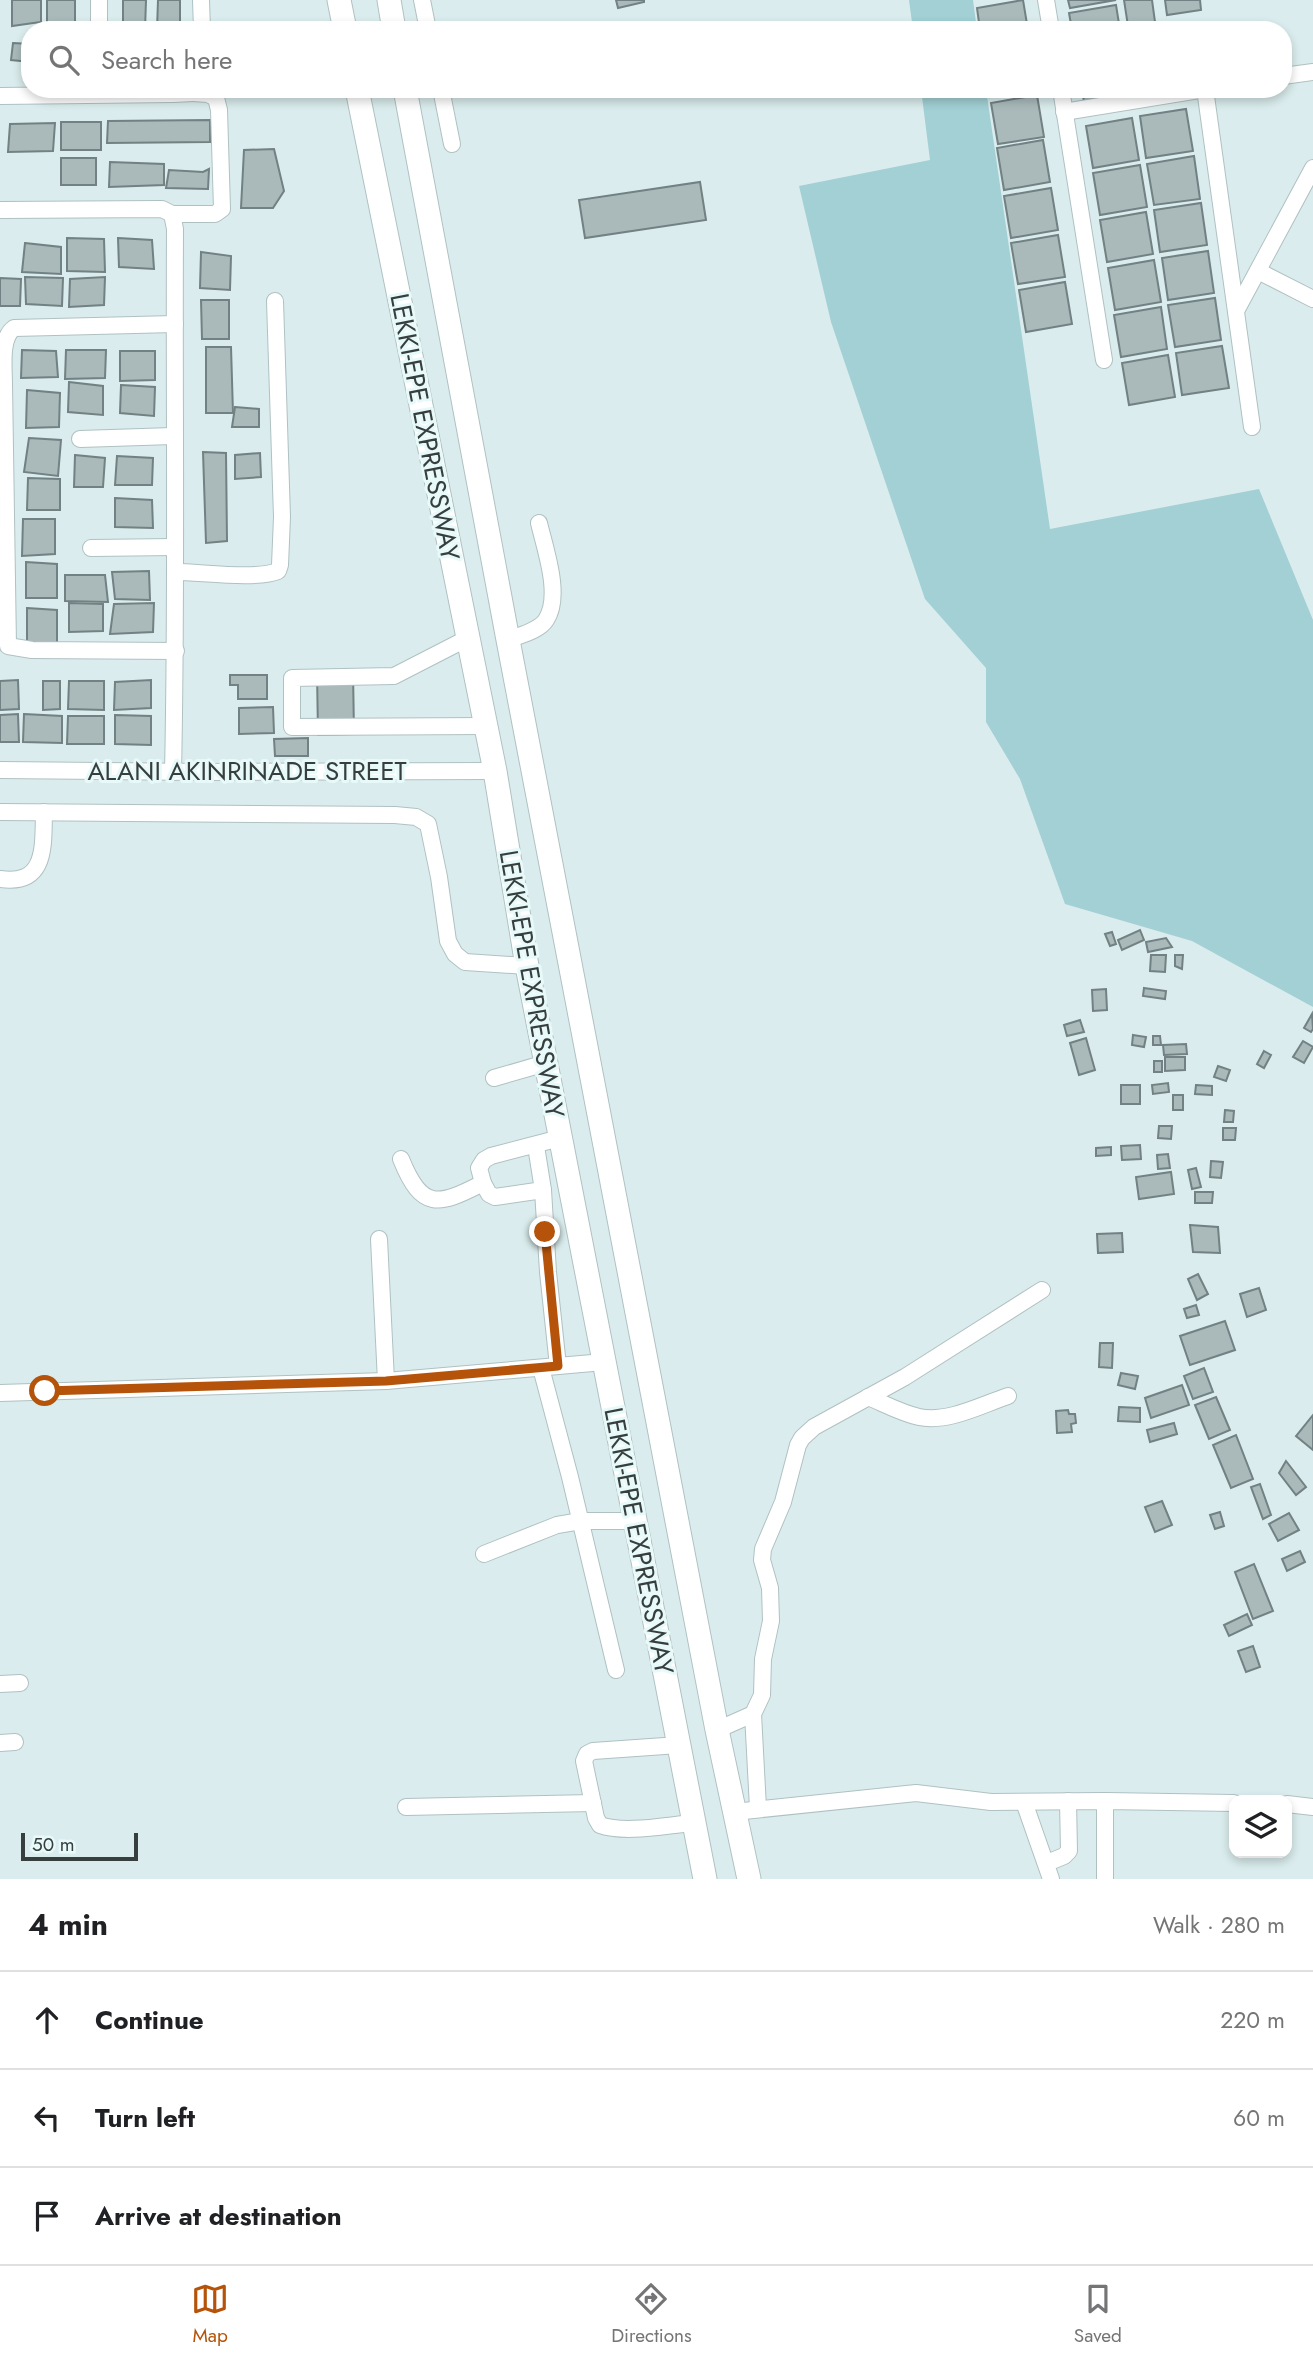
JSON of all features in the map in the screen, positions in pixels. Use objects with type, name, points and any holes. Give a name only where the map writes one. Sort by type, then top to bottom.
[{"type":"highway","points":[[339,0],[343,21]]},
{"type":"highway","points":[[388,0],[392,21]]},
{"type":"highway","name":"LEKKI-EPE EXPRESSWAY","points":[[359,98],[495,771],[527,966],[705,1879]]},
{"type":"highway","name":"LEKKI-EPE EXPRESSWAY","points":[[407,98],[717,1730],[749,1879]]},
{"type":"street","points":[[99,0],[99,21]]},
{"type":"street","points":[[201,0],[202,21]]},
{"type":"street","points":[[422,0],[426,21]]},
{"type":"street","points":[[1046,0],[1050,21]]},
{"type":"street","points":[[1292,75],[1313,72]]},
{"type":"street","points":[[0,96],[21,95]]},
{"type":"street","points":[[0,210],[162,209],[172,214],[215,214],[222,209],[219,110],[216,98]]},
{"type":"street","points":[[443,98],[452,144]]},
{"type":"street","points":[[1062,98],[1104,360]]},
{"type":"street","points":[[1064,112],[1150,98]]},
{"type":"street","points":[[1206,98],[1252,427]]},
{"type":"street","points":[[1236,311],[1313,168]]},
{"type":"street","points":[[172,214],[175,229],[173,436],[176,572],[173,772]]},
{"type":"street","points":[[1258,271],[1313,299]]},
{"type":"street","points":[[176,572],[273,573],[280,565],[281,504],[275,301]]},
{"type":"street","points":[[175,324],[14,327],[8,332],[5,342],[4,384],[8,646],[32,650],[176,652]]},
{"type":"street","points":[[80,439],[173,436]]},
{"type":"street","points":[[508,640],[537,629],[546,621],[553,604],[552,579],[539,523]]},
{"type":"street","points":[[92,548],[175,547]]},
{"type":"street","points":[[468,638],[394,676],[292,678],[292,727],[486,726]]},
{"type":"street","name":"ALANI AKINRINADE STREET","points":[[0,770],[495,771]]},
{"type":"street","points":[[0,812],[416,817],[428,824],[448,941],[455,954],[465,962],[527,966]]},
{"type":"street","points":[[0,879],[20,879],[30,875],[37,865],[42,857],[44,813]]},
{"type":"street","points":[[494,1078],[546,1063]]},
{"type":"street","points":[[543,1190],[495,1197],[489,1194],[482,1183],[479,1168],[491,1156],[560,1138]]},
{"type":"street","points":[[536,1146],[543,1190],[558,1366]]},
{"type":"street","points":[[401,1160],[410,1182],[429,1199],[451,1198],[482,1183]]},
{"type":"street","points":[[379,1239],[386,1381]]},
{"type":"street","points":[[758,1808],[753,1714],[762,1695],[763,1660],[771,1622],[770,1588],[762,1560],[763,1549],[783,1502],[798,1445],[814,1427],[905,1377],[1042,1290]]},
{"type":"street","points":[[0,1393],[386,1381],[604,1362]]},
{"type":"street","points":[[541,1368],[616,1671]]},
{"type":"street","points":[[868,1397],[900,1412],[922,1418],[945,1417],[1008,1396]]},
{"type":"street","points":[[484,1554],[547,1527],[581,1521],[635,1521]]},
{"type":"street","points":[[0,1684],[20,1683]]},
{"type":"street","points":[[717,1730],[753,1714]]},
{"type":"street","points":[[680,1745],[593,1751],[587,1754],[584,1761],[600,1825],[608,1828],[694,1823]]},
{"type":"street","points":[[734,1812],[916,1793],[990,1802],[1229,1803]]},
{"type":"street","points":[[1024,1802],[1049,1871],[1069,1851],[1068,1801]]},
{"type":"street","points":[[1105,1801],[1105,1879]]},
{"type":"street","points":[[406,1807],[593,1803]]},
{"type":"street","points":[[1292,1805],[1313,1807]]},
{"type":"shaded area","points":[[909,0],[973,0],[976,21],[912,21]]},
{"type":"shaded area","points":[[922,98],[987,98],[1050,529],[1259,489],[1313,620],[1313,1007],[1192,941],[1065,904],[1020,779],[986,722],[986,668],[925,599],[831,322],[799,186],[930,160]]},
{"type":"building","points":[[12,0],[41,0],[41,21],[21,21],[21,25],[12,26]]},
{"type":"building","points":[[47,0],[75,0],[75,21],[47,21]]},
{"type":"building","points":[[123,0],[146,0],[145,21],[123,21]]},
{"type":"building","points":[[158,0],[180,0],[180,21],[157,21]]},
{"type":"building","points":[[616,0],[644,0],[644,2],[618,8]]},
{"type":"building","points":[[1023,0],[1026,21],[979,21],[977,8]]},
{"type":"building","points":[[1068,0],[1116,0],[1070,8]]},
{"type":"building","points":[[1124,0],[1152,0],[1155,21],[1127,21]]},
{"type":"building","points":[[1165,0],[1200,0],[1201,10],[1167,15]]},
{"type":"building","points":[[1116,5],[1119,21],[1070,21],[1069,13]]},
{"type":"building","points":[[13,43],[21,43],[21,61],[11,60]]},
{"type":"building","points":[[1038,98],[1044,137],[998,144],[991,103]]},
{"type":"building","points":[[1083,98],[1107,98],[1084,102]]},
{"type":"building","points":[[1186,109],[1193,151],[1146,158],[1140,116]]},
{"type":"building","points":[[1132,118],[1139,160],[1093,168],[1086,126]]},
{"type":"building","points":[[210,120],[210,142],[107,143],[108,121]]},
{"type":"building","points":[[61,122],[101,122],[101,150],[61,150]]},
{"type":"building","points":[[55,123],[53,151],[8,152],[10,124]]},
{"type":"building","points":[[1043,140],[1050,182],[1004,190],[997,148]]},
{"type":"building","points":[[274,149],[284,191],[273,208],[241,208],[244,150]]},
{"type":"building","points":[[1194,156],[1200,199],[1154,205],[1147,164]]},
{"type":"building","points":[[61,158],[96,158],[96,185],[61,185]]},
{"type":"building","points":[[110,162],[164,164],[164,185],[109,187]]},
{"type":"building","points":[[1140,165],[1147,207],[1100,215],[1093,173]]},
{"type":"building","points":[[209,169],[208,189],[166,188],[169,170],[203,172]]},
{"type":"building","points":[[700,182],[706,220],[585,238],[579,200]]},
{"type":"building","points":[[1051,188],[1058,230],[1011,238],[1004,196]]},
{"type":"building","points":[[1201,203],[1207,245],[1160,252],[1154,210]]},
{"type":"building","points":[[1146,212],[1153,254],[1107,262],[1100,220]]},
{"type":"building","points":[[1058,235],[1065,277],[1018,284],[1011,243]]},
{"type":"building","points":[[67,238],[104,239],[105,272],[67,271]]},
{"type":"building","points":[[118,238],[152,240],[154,269],[119,267]]},
{"type":"building","points":[[25,243],[61,247],[61,274],[22,272]]},
{"type":"building","points":[[1208,251],[1214,293],[1168,300],[1162,258]]},
{"type":"building","points":[[201,252],[231,256],[230,290],[200,288]]},
{"type":"building","points":[[1154,260],[1161,302],[1115,310],[1108,268]]},
{"type":"building","points":[[25,277],[63,278],[62,306],[26,304]]},
{"type":"building","points":[[105,277],[104,305],[69,307],[70,279]]},
{"type":"building","points":[[0,278],[21,279],[20,306],[0,306]]},
{"type":"building","points":[[1065,282],[1072,324],[1026,332],[1019,290]]},
{"type":"building","points":[[1215,298],[1221,340],[1175,347],[1168,305]]},
{"type":"building","points":[[201,300],[229,300],[229,339],[202,339]]},
{"type":"building","points":[[1161,307],[1167,349],[1121,357],[1114,315]]},
{"type":"building","points":[[1222,346],[1229,388],[1182,395],[1176,353]]},
{"type":"building","points":[[206,347],[231,347],[233,413],[206,413]]},
{"type":"building","points":[[22,350],[56,351],[58,377],[21,378]]},
{"type":"building","points":[[66,350],[106,350],[105,378],[65,379]]},
{"type":"building","points":[[120,351],[155,351],[155,380],[120,381]]},
{"type":"building","points":[[1168,355],[1175,397],[1129,405],[1122,363]]},
{"type":"building","points":[[69,382],[103,386],[103,415],[68,412]]},
{"type":"building","points":[[121,385],[155,387],[154,416],[120,413]]},
{"type":"building","points":[[27,390],[60,393],[59,427],[26,428]]},
{"type":"building","points":[[235,407],[259,409],[259,427],[232,427]]},
{"type":"building","points":[[29,438],[61,440],[58,476],[24,472]]},
{"type":"building","points":[[203,452],[226,453],[227,541],[206,543]]},
{"type":"building","points":[[260,453],[261,477],[235,479],[235,455]]},
{"type":"building","points":[[75,455],[105,458],[103,487],[74,487]]},
{"type":"building","points":[[117,456],[153,458],[152,485],[115,485]]},
{"type":"building","points":[[28,478],[60,479],[60,510],[27,510]]},
{"type":"building","points":[[115,498],[152,500],[153,528],[115,527]]},
{"type":"building","points":[[23,519],[55,519],[55,554],[22,556]]},
{"type":"building","points":[[26,562],[57,564],[57,598],[26,598]]},
{"type":"building","points":[[149,571],[150,600],[115,599],[112,572]]},
{"type":"building","points":[[65,575],[105,575],[108,602],[65,601]]},
{"type":"building","points":[[69,603],[103,604],[103,631],[69,632]]},
{"type":"building","points":[[154,603],[153,632],[110,634],[114,604]]},
{"type":"building","points":[[27,608],[57,610],[57,645],[27,642]]},
{"type":"building","points":[[353,671],[354,734],[318,735],[317,672]]},
{"type":"building","points":[[230,675],[267,675],[267,699],[238,699],[238,685],[230,685]]},
{"type":"building","points":[[18,680],[19,709],[0,710],[0,681]]},
{"type":"building","points":[[151,680],[151,708],[114,710],[115,682]]},
{"type":"building","points":[[43,681],[60,681],[60,709],[43,710]]},
{"type":"building","points":[[69,681],[104,681],[104,710],[68,709]]},
{"type":"building","points":[[273,707],[274,733],[239,734],[239,708]]},
{"type":"building","points":[[18,714],[19,742],[0,742],[0,715]]},
{"type":"building","points":[[24,714],[62,716],[62,743],[23,742]]},
{"type":"building","points":[[115,715],[151,716],[151,745],[115,744]]},
{"type":"building","points":[[68,716],[104,716],[104,744],[67,744]]},
{"type":"building","points":[[308,738],[308,756],[275,756],[274,739]]},
{"type":"building","points":[[1140,930],[1144,940],[1122,950],[1118,940]]},
{"type":"building","points":[[1112,932],[1116,944],[1110,946],[1105,934]]},
{"type":"building","points":[[1166,938],[1172,947],[1148,952],[1146,942]]},
{"type":"building","points":[[1151,955],[1166,955],[1165,972],[1150,971]]},
{"type":"building","points":[[1175,955],[1183,955],[1182,969],[1175,966]]},
{"type":"building","points":[[1144,988],[1166,991],[1165,999],[1143,996]]},
{"type":"building","points":[[1106,989],[1107,1010],[1093,1011],[1092,990]]},
{"type":"building","points":[[1312,1014],[1313,1029],[1311,1032],[1304,1028]]},
{"type":"building","points":[[1080,1020],[1084,1032],[1067,1036],[1064,1025]]},
{"type":"building","points":[[1133,1035],[1146,1037],[1144,1047],[1132,1045]]},
{"type":"building","points":[[1153,1036],[1160,1036],[1161,1045],[1153,1045]]},
{"type":"building","points":[[1086,1038],[1095,1070],[1079,1075],[1070,1043]]},
{"type":"building","points":[[1303,1041],[1313,1047],[1304,1063],[1293,1057]]},
{"type":"building","points":[[1186,1044],[1187,1054],[1164,1055],[1163,1045]]},
{"type":"building","points":[[1264,1051],[1271,1055],[1264,1068],[1257,1064]]},
{"type":"building","points":[[1165,1057],[1185,1057],[1185,1070],[1165,1071]]},
{"type":"building","points":[[1154,1061],[1162,1061],[1162,1072],[1154,1072]]},
{"type":"building","points":[[1218,1066],[1230,1070],[1226,1081],[1214,1077]]},
{"type":"building","points":[[1168,1083],[1169,1092],[1153,1094],[1152,1085]]},
{"type":"building","points":[[1121,1085],[1140,1085],[1140,1104],[1121,1104]]},
{"type":"building","points":[[1196,1085],[1212,1086],[1212,1095],[1195,1094]]},
{"type":"building","points":[[1173,1095],[1183,1095],[1183,1110],[1173,1110]]},
{"type":"building","points":[[1225,1110],[1234,1111],[1233,1122],[1224,1122]]},
{"type":"building","points":[[1159,1126],[1172,1126],[1171,1139],[1158,1138]]},
{"type":"building","points":[[1223,1128],[1236,1128],[1235,1140],[1223,1140]]},
{"type":"building","points":[[1140,1145],[1141,1159],[1122,1160],[1121,1146]]},
{"type":"building","points":[[1111,1147],[1111,1155],[1096,1156],[1096,1148]]},
{"type":"building","points":[[1168,1154],[1170,1168],[1158,1169],[1157,1155]]},
{"type":"building","points":[[1211,1161],[1223,1162],[1221,1178],[1210,1177]]},
{"type":"building","points":[[1196,1168],[1201,1187],[1192,1189],[1188,1170]]},
{"type":"building","points":[[1171,1172],[1174,1194],[1139,1199],[1136,1177]]},
{"type":"building","points":[[1195,1192],[1213,1192],[1212,1203],[1195,1203]]},
{"type":"building","points":[[1190,1225],[1218,1227],[1220,1253],[1193,1252]]},
{"type":"building","points":[[1122,1233],[1123,1252],[1098,1253],[1097,1234]]},
{"type":"building","points":[[1198,1274],[1208,1294],[1197,1300],[1188,1279]]},
{"type":"building","points":[[1259,1288],[1266,1310],[1247,1317],[1240,1294]]},
{"type":"building","points":[[1196,1305],[1199,1315],[1187,1318],[1184,1309]]},
{"type":"building","points":[[1225,1321],[1235,1350],[1190,1365],[1180,1336]]},
{"type":"building","points":[[1100,1343],[1113,1343],[1112,1368],[1099,1367]]},
{"type":"building","points":[[1204,1368],[1213,1392],[1193,1399],[1184,1376]]},
{"type":"building","points":[[1121,1373],[1138,1376],[1135,1389],[1118,1385]]},
{"type":"building","points":[[1182,1385],[1189,1405],[1151,1418],[1145,1398]]},
{"type":"building","points":[[1216,1397],[1230,1430],[1209,1439],[1195,1405]]},
{"type":"building","points":[[1119,1407],[1140,1408],[1140,1422],[1118,1421]]},
{"type":"building","points":[[1068,1410],[1069,1414],[1075,1414],[1076,1423],[1071,1424],[1072,1432],[1057,1433],[1056,1411]]},
{"type":"building","points":[[1313,1415],[1313,1450],[1296,1436]]},
{"type":"building","points":[[1174,1423],[1177,1434],[1150,1442],[1147,1430]]},
{"type":"building","points":[[1236,1435],[1253,1479],[1231,1488],[1213,1445]]},
{"type":"building","points":[[1286,1461],[1306,1487],[1296,1495],[1279,1473]]},
{"type":"building","points":[[1260,1484],[1271,1515],[1263,1519],[1251,1487]]},
{"type":"building","points":[[1162,1501],[1172,1525],[1155,1532],[1145,1507]]},
{"type":"building","points":[[1220,1512],[1224,1526],[1215,1529],[1210,1515]]},
{"type":"building","points":[[1289,1513],[1299,1530],[1278,1541],[1269,1524]]},
{"type":"building","points":[[1300,1551],[1305,1562],[1287,1571],[1282,1559]]},
{"type":"building","points":[[1254,1564],[1273,1611],[1253,1619],[1235,1572]]},
{"type":"building","points":[[1247,1614],[1252,1625],[1229,1636],[1224,1625]]},
{"type":"building","points":[[1253,1646],[1260,1667],[1246,1672],[1238,1651]]},
{"type":"route","points":[[45,1391],[386,1381],[558,1366],[545,1232]]}]
